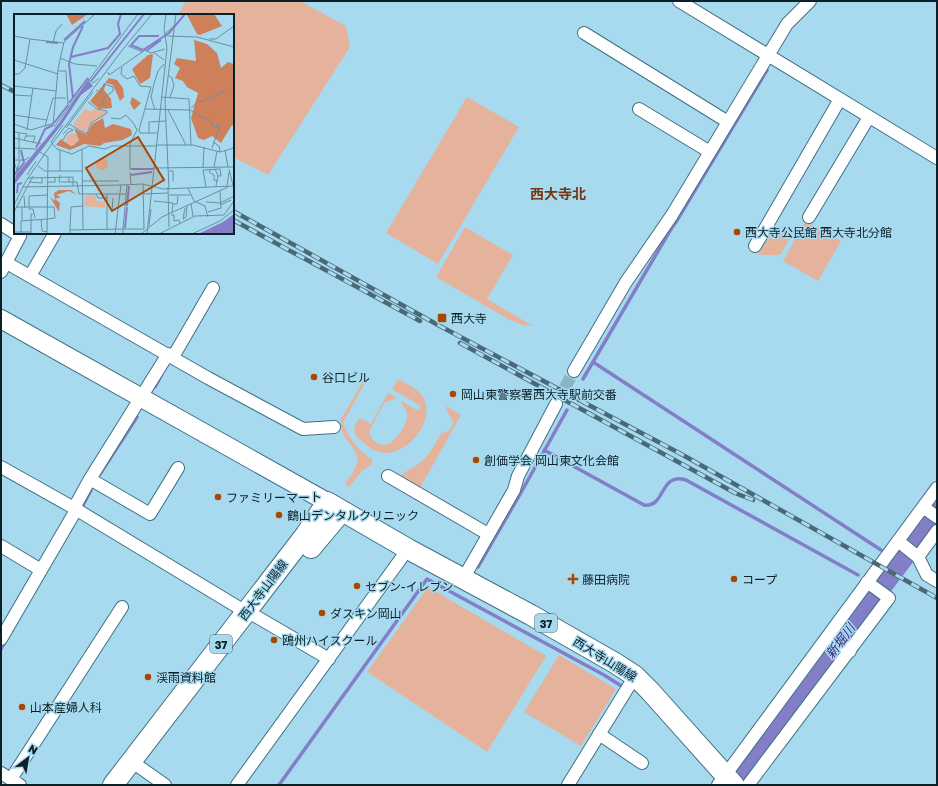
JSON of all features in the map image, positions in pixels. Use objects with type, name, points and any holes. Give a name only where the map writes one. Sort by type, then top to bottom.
[{"type":"main road","name":"西大寺山陽線","points":[[113,785],[136,765],[220,667],[252,614],[306,534],[335,506],[408,549],[594,650],[635,676],[664,705],[726,782]]},
{"type":"main road","name":"西大寺山陽線","points":[[128,785],[136,765]]},
{"type":"street","points":[[679,1],[937,158]]},
{"type":"street","points":[[574,371],[626,282],[672,215],[769,56],[786,24],[810,1]]},
{"type":"street","points":[[584,33],[728,122]]},
{"type":"street","points":[[755,246],[840,99]]},
{"type":"street","points":[[639,109],[710,152]]},
{"type":"street","points":[[809,217],[869,117]]},
{"type":"street","points":[[1,224],[14,232]]},
{"type":"street","points":[[17,234],[20,236],[3,267],[30,276],[208,378],[303,429],[334,427]]},
{"type":"street","points":[[30,276],[54,234]]},
{"type":"street","points":[[1,639],[75,509],[90,478],[141,398],[171,356],[213,288]]},
{"type":"street","points":[[1,319],[335,506]]},
{"type":"street","points":[[463,579],[514,490],[518,476],[556,404]]},
{"type":"street","points":[[1,467],[75,509],[328,659]]},
{"type":"street","points":[[90,478],[150,514],[178,468]]},
{"type":"street","points":[[388,476],[488,534]]},
{"type":"street","points":[[726,782],[830,637],[839,620],[870,584],[925,508],[937,488]]},
{"type":"street","points":[[925,508],[937,517]]},
{"type":"street","points":[[917,556],[937,531]]},
{"type":"street","points":[[900,543],[917,556],[928,575],[937,581]]},
{"type":"street","points":[[1,546],[41,570]]},
{"type":"street","points":[[237,785],[408,549]]},
{"type":"street","points":[[748,785],[848,650],[889,598],[870,584]]},
{"type":"street","points":[[11,779],[122,607]]},
{"type":"street","points":[[830,637],[848,650]]},
{"type":"street","points":[[568,785],[635,676]]},
{"type":"street","points":[[599,734],[642,763]]},
{"type":"street","points":[[136,765],[165,785]]},
{"type":"shaded area","points":[[186,1],[300,1],[346,26],[350,47],[268,175],[234,158],[234,14],[179,14]]},
{"type":"shaded area","points":[[467,97],[519,127],[438,264],[386,233]]},
{"type":"shaded area","points":[[805,221],[841,241],[818,281],[783,261]]},
{"type":"shaded area","points":[[465,227],[513,255],[487,299],[533,326],[523,325],[508,319],[436,277]]},
{"type":"shaded area","points":[[774,229],[790,238],[780,255],[758,255]]},
{"type":"shaded area","points":[[366,376],[368,377],[343,423],[354,444],[372,459],[372,464],[362,471],[349,487],[345,484],[352,474],[357,461],[354,450],[343,433],[341,419]]},
{"type":"shaded area","points":[[398,379],[412,386],[421,394],[426,406],[426,415],[423,425],[412,441],[395,451],[386,453],[380,452],[371,449],[358,439],[354,428],[359,418],[371,424],[388,393],[396,397],[384,403],[369,432],[374,441],[383,445],[394,440],[402,430],[407,418],[406,411],[401,403],[402,401],[418,411],[421,406],[392,389]]},
{"type":"shaded area","points":[[446,406],[461,415],[420,488],[399,477],[423,460],[431,451],[441,433],[448,431],[451,428],[453,421],[447,411]]},
{"type":"shaded area","points":[[428,587],[546,656],[487,752],[367,672]]},
{"type":"shaded area","points":[[559,655],[616,689],[581,746],[524,712]]},
{"type":"waterway","points":[[583,379],[767,70]]},
{"type":"waterway","points":[[593,362],[881,550]]},
{"type":"waterway","points":[[155,387],[161,376]]},
{"type":"waterway","points":[[478,567],[567,410]]},
{"type":"waterway","points":[[100,474],[137,417]]},
{"type":"waterway","points":[[544,450],[644,505],[651,504],[656,501],[671,481],[677,479],[686,480],[858,575]]},
{"type":"waterway","points":[[81,509],[91,490]]},
{"type":"waterway","name":"新堀川","points":[[743,770],[937,513]]},
{"type":"waterway","name":"新堀川","points":[[894,559],[900,562]]},
{"type":"waterway","points":[[279,785],[427,579],[604,675],[623,687],[621,690]]},
{"type":"waterway","points":[[1,649],[5,642]]},
{"type":"tunnel","points":[[556,404],[574,371]]},
{"type":"railway","points":[[1,85],[14,92]]},
{"type":"railway","points":[[234,212],[438,325],[681,454],[937,598]]},
{"type":"railway","points":[[234,221],[420,321]]},
{"type":"railway","points":[[460,343],[735,493],[753,500]]},
{"type":"place","name":"西大寺公民館 西大寺北分館","points":[[737,232]]},
{"type":"place","name":"西大寺","points":[[442,318]]},
{"type":"place","name":"谷口ビル","points":[[314,377]]},
{"type":"place","name":"岡山東警察署西大寺駅前交番","points":[[453,394]]},
{"type":"place","name":"創価学会 岡山東文化会館","points":[[476,460]]},
{"type":"place","name":"ファミリーマート","points":[[218,497]]},
{"type":"place","name":"鶴山デンタルクリニック","points":[[279,515]]},
{"type":"place","name":"藤田病院","points":[[573,579]]},
{"type":"place","name":"コープ","points":[[734,579]]},
{"type":"place","name":"セブン-イレブン","points":[[357,586]]},
{"type":"place","name":"ダスキン岡山","points":[[322,613]]},
{"type":"place","name":"鴎州ハイスクール","points":[[274,640]]},
{"type":"place","name":"渓雨資料館","points":[[148,677]]},
{"type":"place","name":"山本産婦人科","points":[[22,707]]},
{"type":"district","name":"西大寺北","points":[[558,193]]}]
